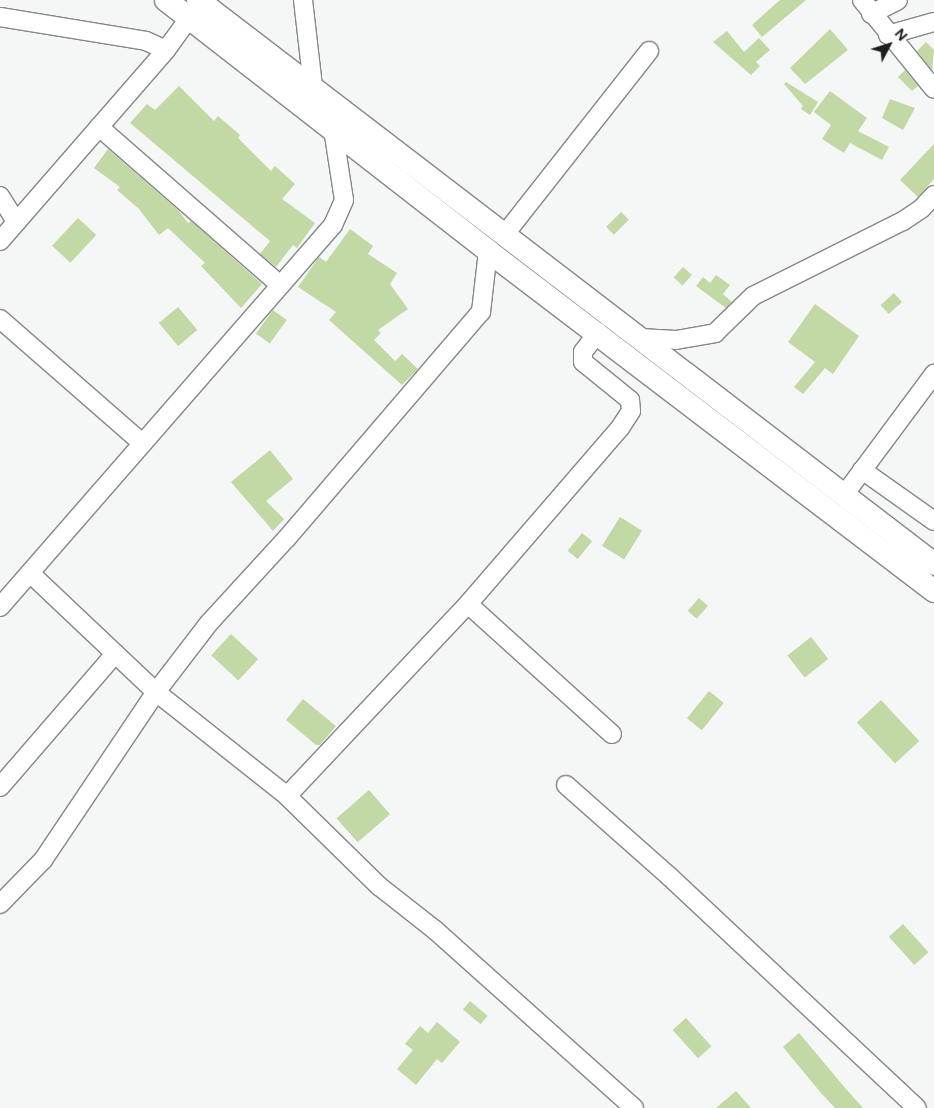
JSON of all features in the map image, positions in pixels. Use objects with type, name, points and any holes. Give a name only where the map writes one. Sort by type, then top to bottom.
[{"type":"main road","points":[[166,0],[194,9],[313,86],[934,564]]},
{"type":"main road","points":[[194,9],[333,129],[488,251],[598,332],[934,590]]},
{"type":"street","points":[[303,0],[313,86]]},
{"type":"street","points":[[898,0],[866,7],[934,89]]},
{"type":"street","points":[[0,241],[166,50],[194,9]]},
{"type":"street","points":[[0,17],[146,41],[166,50]]},
{"type":"street","points":[[888,35],[934,22]]},
{"type":"street","points":[[505,234],[649,51]]},
{"type":"street","points":[[99,127],[280,285]]},
{"type":"street","points":[[0,607],[333,225],[344,200],[333,129]]},
{"type":"street","points":[[640,338],[676,340],[716,333],[753,296],[903,221],[921,210],[934,195]]},
{"type":"street","points":[[0,196],[16,222]]},
{"type":"street","points":[[0,904],[43,860],[156,692],[209,623],[287,538],[481,312],[488,251]]},
{"type":"street","points":[[0,320],[142,443]]},
{"type":"street","points":[[287,796],[468,604],[620,428],[631,411],[630,400],[583,362],[583,352],[598,332]]},
{"type":"street","points":[[844,494],[934,374]]},
{"type":"street","points":[[862,470],[934,521]]},
{"type":"street","points":[[30,573],[156,692],[287,796],[379,886],[435,930],[634,1108]]},
{"type":"street","points":[[468,604],[612,734]]},
{"type":"street","points":[[0,787],[115,654]]},
{"type":"street","points":[[566,785],[670,877],[917,1108]]},
{"type":"building","points":[[780,0],[806,0],[762,37],[752,25]]},
{"type":"building","points":[[830,29],[848,50],[805,84],[790,68]]},
{"type":"building","points":[[727,31],[744,52],[759,38],[770,50],[756,62],[760,66],[751,75],[713,42]]},
{"type":"building","points":[[926,42],[934,50],[932,70],[917,51]]},
{"type":"building","points":[[905,70],[918,86],[912,91],[898,77]]},
{"type":"building","points":[[786,82],[818,102],[810,115],[801,109],[803,106],[784,84]]},
{"type":"building","points":[[179,86],[214,121],[218,116],[240,135],[238,138],[271,171],[275,166],[295,184],[282,199],[315,223],[297,248],[293,245],[276,267],[260,254],[270,241],[130,123],[147,104],[155,110]]},
{"type":"building","points":[[830,91],[867,118],[858,131],[889,147],[882,160],[850,143],[844,153],[822,139],[831,125],[814,112]]},
{"type":"building","points":[[890,99],[915,108],[903,130],[882,118]]},
{"type":"building","points":[[934,144],[934,179],[918,197],[900,180]]},
{"type":"building","points":[[108,149],[178,210],[188,223],[191,221],[262,284],[241,308],[201,266],[205,263],[168,228],[159,235],[139,209],[117,190],[120,187],[94,168]]},
{"type":"building","points":[[621,212],[629,220],[614,235],[606,227]]},
{"type":"building","points":[[78,218],[96,235],[70,263],[52,246]]},
{"type":"building","points":[[350,229],[373,246],[368,254],[397,273],[390,284],[408,309],[378,330],[381,333],[374,340],[395,361],[402,354],[418,369],[402,385],[329,320],[336,312],[298,287],[319,257],[326,262]]},
{"type":"building","points":[[683,267],[692,275],[683,285],[674,277]]},
{"type":"building","points":[[716,275],[730,285],[723,294],[732,302],[726,308],[696,286],[703,277],[710,283]]},
{"type":"building","points":[[894,293],[902,302],[889,314],[881,305]]},
{"type":"building","points":[[815,304],[859,336],[833,374],[825,368],[803,394],[794,387],[815,362],[788,342]]},
{"type":"building","points":[[178,307],[197,330],[178,346],[159,323]]},
{"type":"building","points":[[273,310],[287,320],[270,343],[256,333]]},
{"type":"building","points":[[270,450],[293,479],[266,501],[284,519],[273,531],[231,482]]},
{"type":"building","points":[[620,517],[642,531],[624,560],[602,546]]},
{"type":"building","points":[[582,533],[592,541],[578,559],[568,551]]},
{"type":"building","points":[[699,598],[708,606],[697,619],[688,611]]},
{"type":"building","points":[[231,634],[258,659],[238,680],[211,655]]},
{"type":"building","points":[[811,637],[828,659],[805,678],[787,655]]},
{"type":"building","points":[[709,691],[724,703],[702,730],[687,718]]},
{"type":"building","points":[[303,699],[336,726],[320,745],[316,745],[286,720]]},
{"type":"building","points":[[881,700],[919,741],[895,763],[857,723]]},
{"type":"building","points":[[369,790],[390,814],[358,842],[337,818]]},
{"type":"building","points":[[903,924],[928,952],[914,965],[889,937]]},
{"type":"building","points":[[470,1001],[488,1016],[481,1024],[463,1009]]},
{"type":"building","points":[[686,1018],[711,1046],[698,1058],[673,1030]]},
{"type":"building","points":[[437,1022],[460,1042],[442,1063],[437,1059],[416,1085],[397,1069],[413,1050],[405,1044],[420,1026],[428,1033]]},
{"type":"building","points":[[799,1033],[863,1108],[835,1108],[821,1093],[783,1047]]},
{"type":"building","points":[[736,1091],[751,1108],[716,1108]]}]
